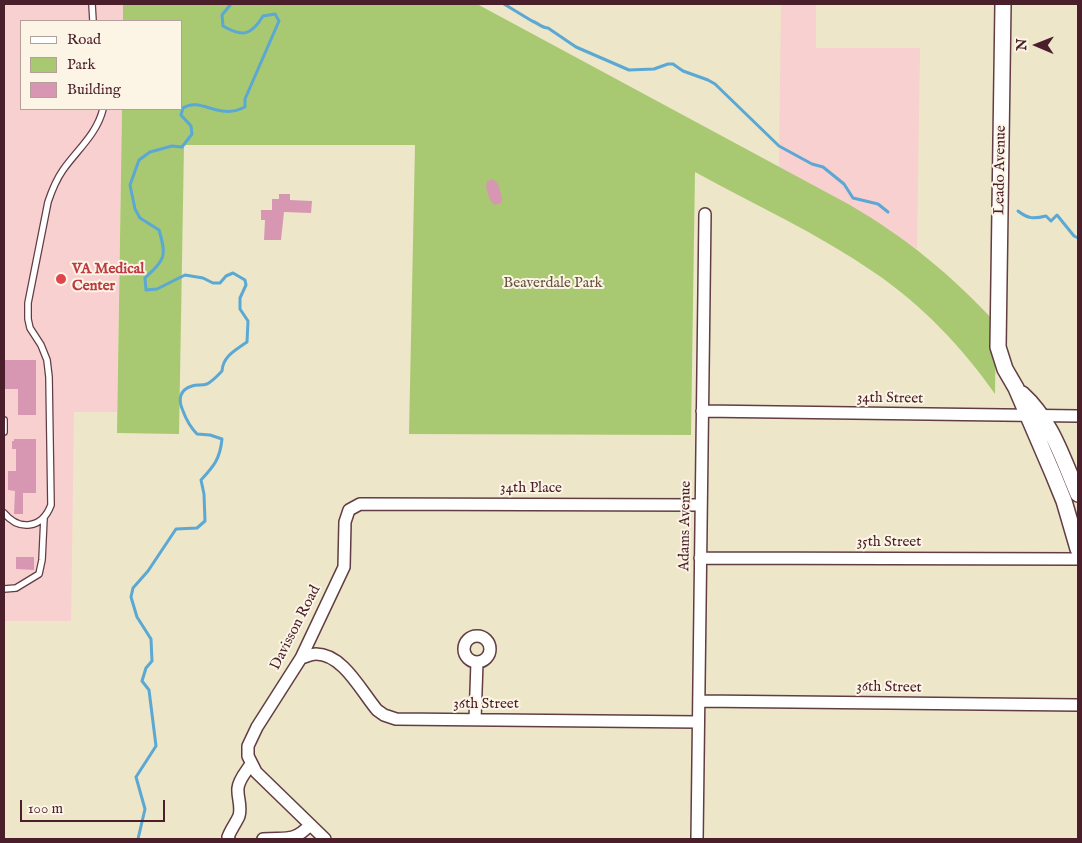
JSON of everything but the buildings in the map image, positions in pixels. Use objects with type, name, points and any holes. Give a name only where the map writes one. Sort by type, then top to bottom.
[{"type":"street","name":"Leado Avenue","points":[[1003,4],[998,347],[1005,369],[1034,416]]},
{"type":"street","name":"Adams Avenue","points":[[697,839],[705,214]]},
{"type":"street","name":"34th Street","points":[[702,411],[1078,416]]},
{"type":"street","points":[[1034,416],[1055,441],[1078,494]]},
{"type":"street","points":[[1034,416],[1078,549]]},
{"type":"street","name":"34th Place","points":[[360,504],[701,505]]},
{"type":"street","name":"Davisson Road","points":[[251,764],[248,756],[250,740],[300,658],[344,567],[346,514],[349,510],[360,504]]},
{"type":"street","name":"35th Street","points":[[700,558],[1078,559]]},
{"type":"street","name":"36th Street","points":[[300,658],[314,654],[326,655],[336,660],[377,710],[384,715],[396,719],[698,722]]},
{"type":"street","points":[[475,720],[477,662]]},
{"type":"street","name":"36th Street","points":[[698,701],[1078,705]]},
{"type":"street","points":[[230,834],[239,814],[240,800],[238,790],[241,779],[251,764],[256,772],[325,839]]},
{"type":"street","points":[[263,839],[290,838],[302,834],[310,825]]},
{"type":"lane","points":[[92,4],[93,20]]},
{"type":"lane","points":[[4,513],[9,519],[23,525],[38,522],[48,512],[51,502],[49,377],[47,360],[30,328],[28,303],[48,202],[54,186],[64,169],[94,131],[103,110]]},
{"type":"lane","points":[[4,420],[4,432]]},
{"type":"lane","points":[[4,589],[16,588],[39,574],[42,560],[44,518]]},
{"type":"shaded area","name":"VA Medical Center","points":[[4,4],[123,4],[123,20],[20,20],[20,110],[122,110],[117,412],[74,412],[71,621],[4,621]]},
{"type":"shaded area","points":[[781,4],[816,4],[816,48],[920,48],[917,249],[873,219],[779,167]]},
{"type":"green space","name":"Beaverdale Park","points":[[123,4],[477,4],[850,205],[910,244],[945,273],[996,323],[995,394],[955,343],[925,313],[892,285],[832,245],[695,172],[691,435],[409,434],[415,145],[184,145],[179,434],[117,433],[122,110],[182,110],[182,20],[123,20]]},
{"type":"waterway","points":[[138,839],[145,809],[136,777],[156,746],[149,690],[142,681],[146,668],[152,661],[151,639],[137,617],[131,597],[133,588],[148,571],[176,529],[197,528],[205,521],[204,494],[201,480],[216,462],[222,439],[210,435],[197,434],[190,426],[184,414],[180,399],[184,390],[194,385],[205,385],[222,371],[227,357],[247,342],[248,321],[240,309],[240,298],[246,285],[245,280],[233,273],[226,276],[220,283],[213,283],[203,278],[185,275],[157,289],[146,290],[145,278],[160,262],[163,246],[159,230],[140,218],[135,209],[130,185],[139,160],[150,152],[172,146],[182,147],[192,134],[191,126],[181,115],[183,108],[196,105],[218,110],[235,111],[245,107],[245,99],[279,21],[275,14],[263,16],[259,23],[246,33],[230,30],[223,26],[222,15],[231,4]]},
{"type":"waterway","points":[[504,4],[532,21],[548,28],[576,47],[629,70],[654,69],[673,64],[683,71],[708,80],[715,84],[779,146],[812,164],[823,167],[844,184],[853,198],[878,204],[888,212]]},
{"type":"waterway","points":[[1018,211],[1031,218],[1046,216],[1051,221],[1057,215],[1074,236],[1078,238]]},
{"type":"place","name":"VA Medical Center","points":[[61,279]]}]
